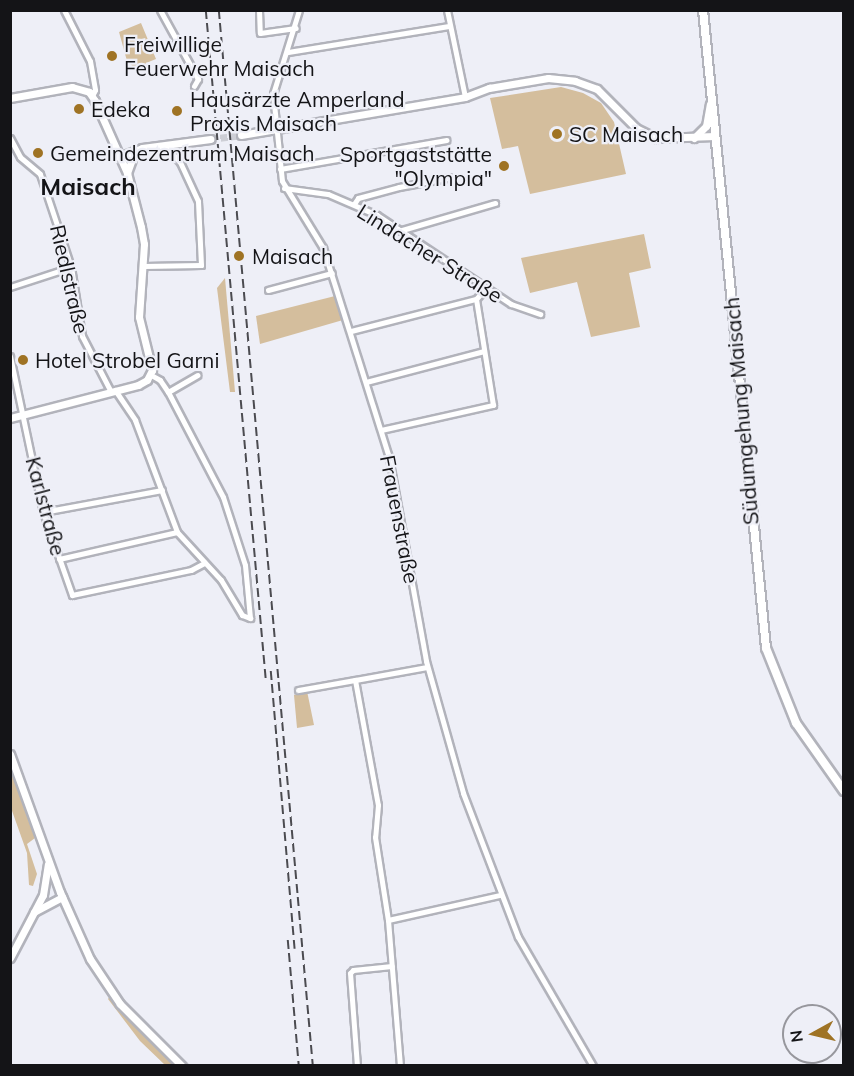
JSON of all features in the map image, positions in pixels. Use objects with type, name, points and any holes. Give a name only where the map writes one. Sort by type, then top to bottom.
[{"type":"main road","name":"Südumgehung Maisach","points":[[703,10],[766,648],[796,723],[843,791]]},
{"type":"street","points":[[64,10],[90,61],[95,90],[92,96]]},
{"type":"street","points":[[160,10],[198,79],[194,86]]},
{"type":"street","points":[[258,10],[260,33],[296,28]]},
{"type":"street","name":"Frauenstraße","points":[[299,10],[296,28],[273,94],[284,188],[313,229],[332,273],[351,331],[399,498],[427,667],[445,738],[500,895],[536,972],[593,1065]]},
{"type":"street","points":[[447,10],[465,97]]},
{"type":"street","points":[[288,52],[449,26]]},
{"type":"street","points":[[241,135],[465,97],[489,88],[562,78],[597,89],[633,125],[656,138],[715,136]]},
{"type":"street","points":[[10,98],[72,87],[92,96],[127,173],[141,227],[144,266],[139,317],[152,364],[151,375],[143,383],[10,418]]},
{"type":"street","points":[[694,138],[706,126],[711,98]]},
{"type":"street","name":"Riedlstraße","points":[[10,138],[20,158],[40,174],[71,267],[80,329],[113,391],[135,420],[177,532],[221,580],[242,615],[250,618],[252,608],[238,537],[198,446],[168,392]]},
{"type":"street","points":[[120,159],[164,145],[210,139]]},
{"type":"street","points":[[280,169],[447,140]]},
{"type":"street","points":[[144,266],[201,265],[198,201],[180,162],[164,145]]},
{"type":"street","points":[[12,156],[14,148]]},
{"type":"street","points":[[114,148],[134,154]]},
{"type":"street","points":[[127,173],[134,154]]},
{"type":"street","points":[[354,204],[358,198],[452,177]]},
{"type":"street","name":"Lindacher Straße","points":[[284,188],[328,194],[354,204],[402,230],[511,304],[540,314]]},
{"type":"street","points":[[402,230],[495,203]]},
{"type":"street","points":[[10,287],[71,267]]},
{"type":"street","points":[[268,290],[332,273]]},
{"type":"street","points":[[351,331],[476,299],[486,288]]},
{"type":"street","points":[[381,430],[493,405],[476,299]]},
{"type":"street","points":[[366,382],[484,351]]},
{"type":"street","name":"Karlstraße","points":[[10,356],[43,512],[72,595],[191,570],[204,563]]},
{"type":"street","points":[[151,375],[160,380],[168,392],[198,375]]},
{"type":"street","points":[[43,512],[162,490]]},
{"type":"street","points":[[59,559],[177,532]]},
{"type":"street","points":[[298,690],[427,667]]},
{"type":"street","points":[[355,680],[378,805],[375,837],[388,920],[400,1065]]},
{"type":"street","points":[[10,754],[61,894],[102,979],[147,1034],[182,1065]]},
{"type":"street","points":[[10,958],[44,893],[48,859]]},
{"type":"street","points":[[44,893],[61,894]]},
{"type":"street","points":[[34,912],[61,894]]},
{"type":"street","points":[[388,920],[500,895]]},
{"type":"street","points":[[357,1065],[350,974],[352,970],[392,966]]},
{"type":"shaded area","points":[[141,23],[156,59],[146,63],[140,73],[127,61],[119,32]]},
{"type":"shaded area","name":"SC Maisach","points":[[561,87],[583,93],[601,103],[614,122],[626,174],[530,194],[518,146],[502,149],[490,98]]},
{"type":"shaded area","points":[[644,234],[651,268],[629,273],[640,327],[591,337],[577,282],[530,293],[521,258]]},
{"type":"shaded area","points":[[225,278],[235,392],[230,392],[217,288]]},
{"type":"shaded area","points":[[335,296],[343,320],[260,344],[256,316]]},
{"type":"shaded area","points":[[307,691],[314,725],[297,728],[294,695]]},
{"type":"shaded area","points":[[11,769],[35,838],[27,844],[37,874],[33,886],[29,885],[27,853],[11,808]]},
{"type":"shaded area","points":[[110,996],[145,1036],[177,1065],[165,1065],[140,1041],[108,999]]},
{"type":"tunnel","points":[[210,139],[241,135]]},
{"type":"railway","points":[[206,10],[266,680]]},
{"type":"railway","points":[[219,10],[313,1066]]},
{"type":"railway","points":[[271,671],[295,949]]},
{"type":"railway","points":[[288,940],[299,1066]]},
{"type":"place","name":"Freiwillige Feuerwehr Maisach","points":[[112,56]]},
{"type":"place","name":"Edeka","points":[[79,109]]},
{"type":"place","name":"Hausärzte Amperland Praxis Maisach","points":[[177,111]]},
{"type":"place","name":"SC Maisach","points":[[557,134]]},
{"type":"place","name":"Gemeindezentrum Maisach","points":[[38,153]]},
{"type":"place","name":"Sportgaststätte \"Olympia\"","points":[[504,166]]},
{"type":"place","name":"Maisach","points":[[239,256]]},
{"type":"place","name":"Hotel Strobel Garni","points":[[23,360]]},
{"type":"district","name":"Maisach","points":[[88,187]]}]
